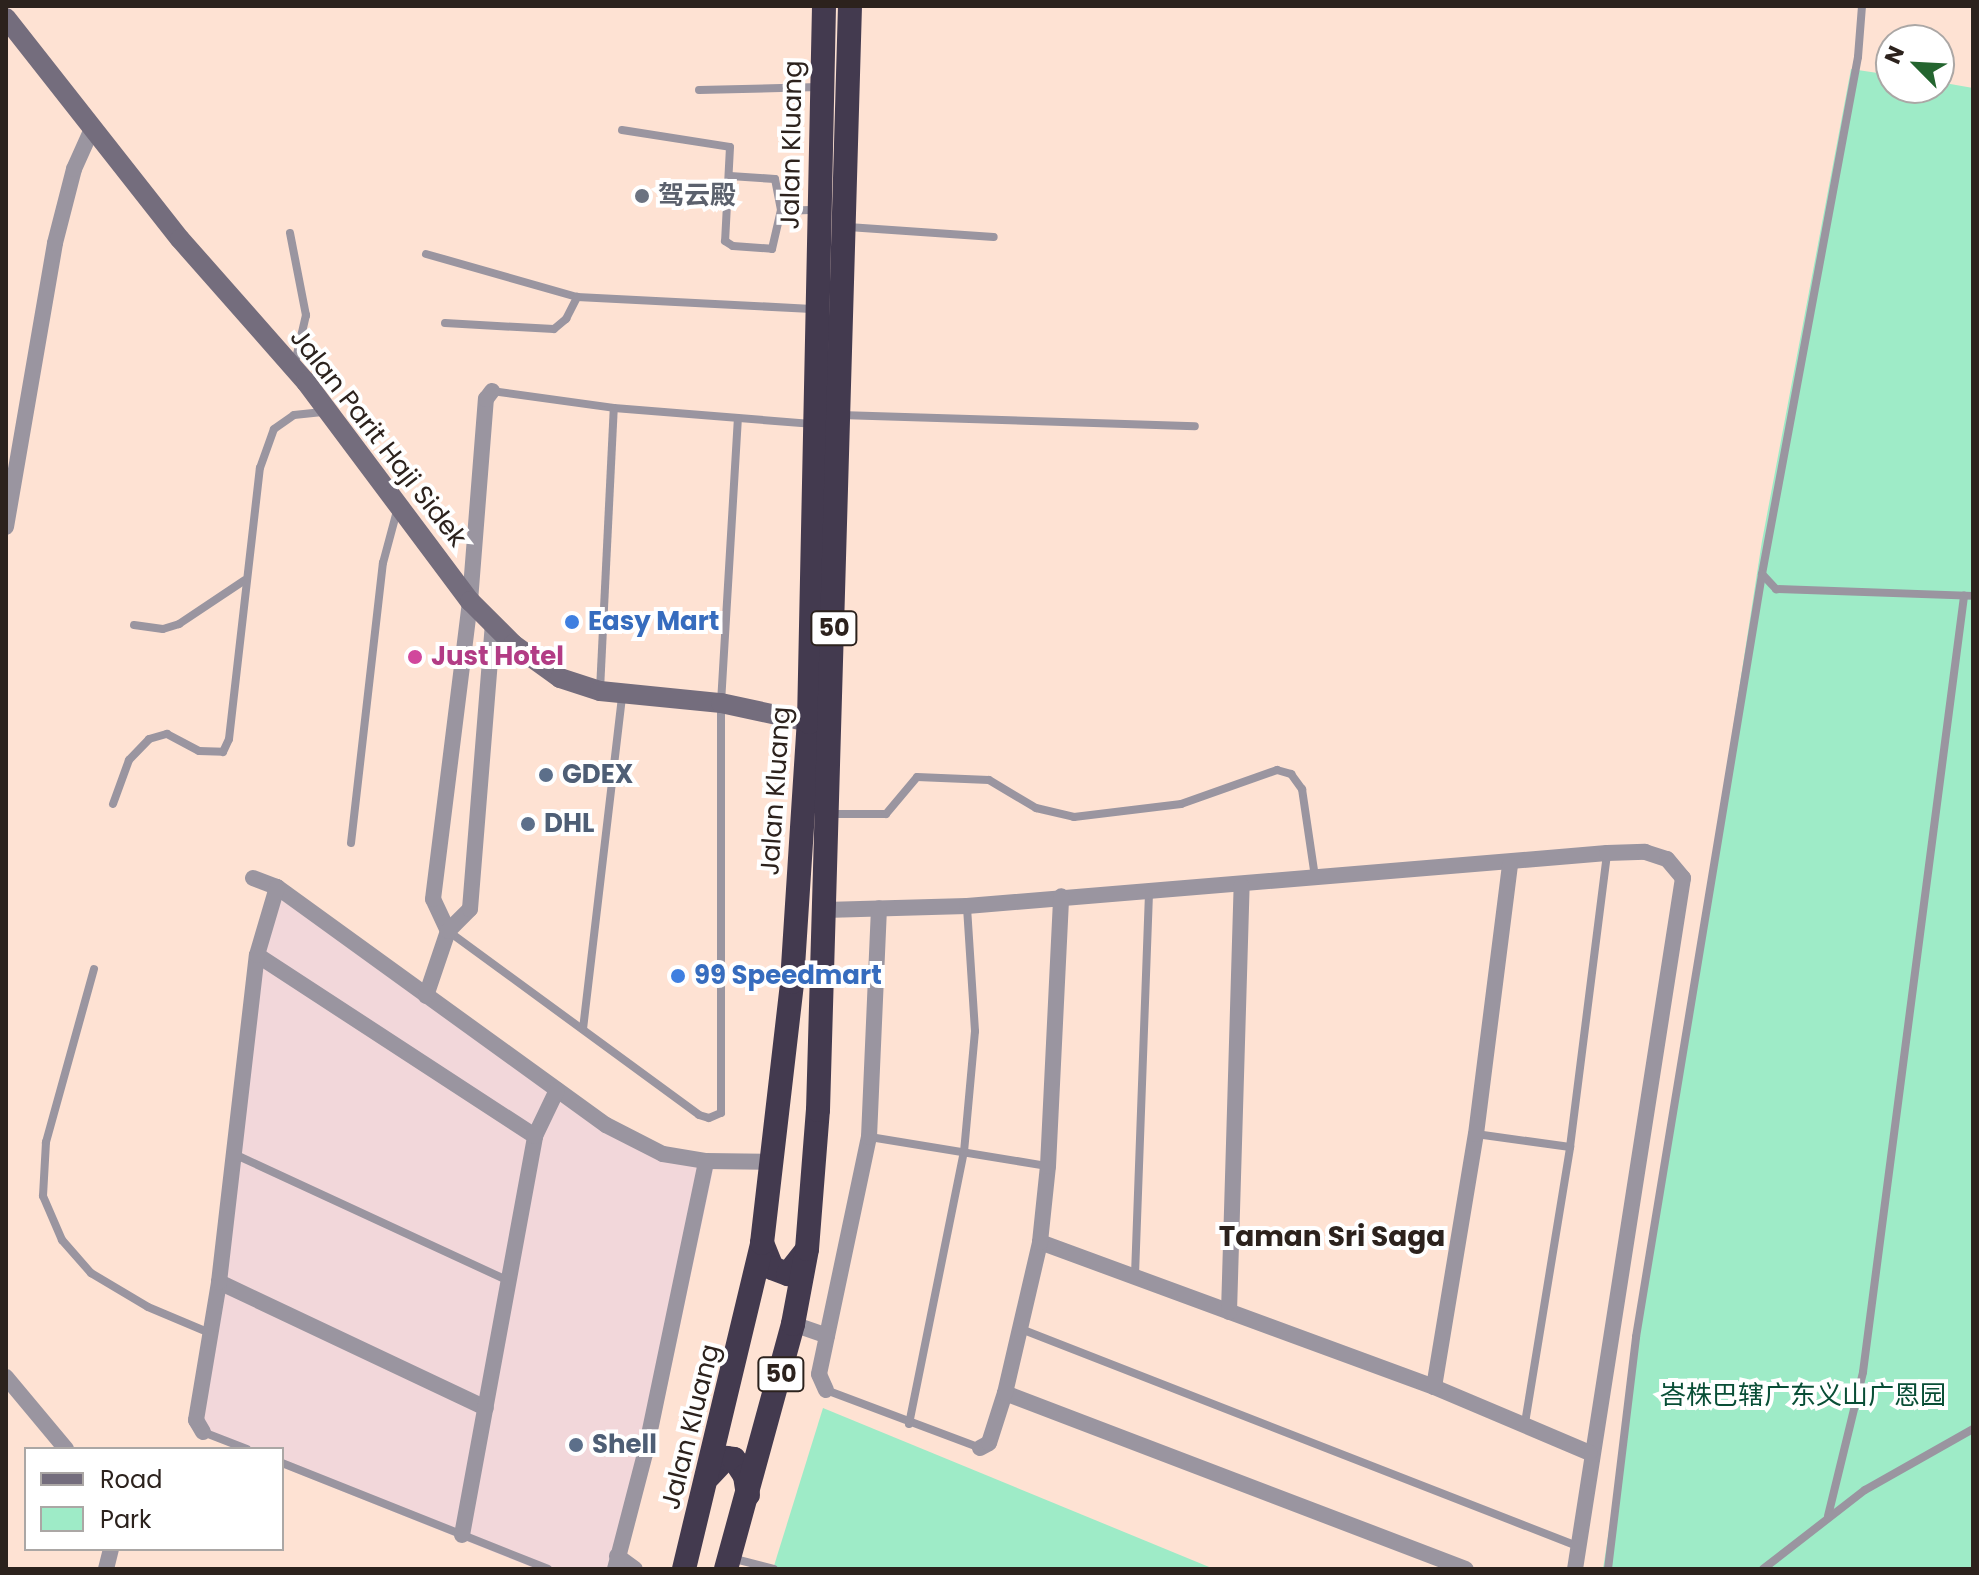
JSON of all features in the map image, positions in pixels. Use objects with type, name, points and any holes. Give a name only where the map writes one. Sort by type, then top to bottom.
[{"type":"highway","name":"Jalan Kluang","points":[[728,1563],[793,1324],[807,1249],[829,814],[828,420],[818,309],[819,87],[824,6]]},
{"type":"highway","name":"Jalan Kluang","points":[[684,1569],[709,1476],[762,1243],[774,1162],[809,722],[828,420],[847,227],[850,6]]},
{"type":"highway","points":[[762,1243],[772,1268],[788,1274],[807,1249]]},
{"type":"highway","points":[[709,1476],[726,1458],[734,1459],[745,1476],[748,1498]]},
{"type":"street","name":"Jalan Parit Haji Sidek","points":[[6,18],[91,131],[294,367],[470,601],[493,624],[560,678],[600,691],[622,697],[721,703],[809,722]]},
{"type":"street","points":[[6,527],[55,243],[74,169],[91,131]]},
{"type":"street","points":[[448,931],[433,899],[470,601],[486,399],[492,391]]},
{"type":"street","points":[[426,996],[448,931],[470,909],[493,624]]},
{"type":"street","points":[[825,910],[967,906],[1061,896],[1242,886],[1510,865],[1607,853],[1667,859],[1683,878],[1590,1453],[1575,1569]]},
{"type":"street","points":[[1434,1387],[1476,1134],[1510,865]]},
{"type":"street","points":[[253,878],[277,887],[606,1125],[663,1154],[706,1161],[774,1162]]},
{"type":"street","points":[[1229,1312],[1242,886]]},
{"type":"street","points":[[203,1432],[196,1420],[219,1282],[257,955],[277,887]]},
{"type":"street","points":[[980,1448],[989,1443],[1005,1393],[1040,1242],[1048,1166],[1061,896]]},
{"type":"street","points":[[826,1390],[819,1374],[869,1137],[879,908]]},
{"type":"street","points":[[257,955],[535,1136]]},
{"type":"street","points":[[462,1535],[535,1136],[557,1090]]},
{"type":"street","points":[[635,1569],[616,1563],[645,1454],[706,1161]]},
{"type":"street","points":[[1040,1242],[1434,1387],[1590,1453]]},
{"type":"street","points":[[219,1282],[486,1408]]},
{"type":"street","points":[[793,1324],[827,1336]]},
{"type":"street","points":[[6,1377],[64,1447]]},
{"type":"street","points":[[1005,1393],[1466,1569]]},
{"type":"lane","points":[[1608,1569],[1636,1337],[1762,574],[1858,57],[1862,6]]},
{"type":"lane","points":[[699,90],[819,87]]},
{"type":"lane","points":[[622,130],[726,142],[730,147],[730,176],[725,241],[772,249],[781,211],[775,179],[730,176]]},
{"type":"lane","points":[[781,211],[818,210]]},
{"type":"lane","points":[[847,227],[994,237]]},
{"type":"lane","points":[[290,233],[306,315],[294,367]]},
{"type":"lane","points":[[426,254],[577,297],[818,309]]},
{"type":"lane","points":[[445,323],[554,329],[566,319],[577,297]]},
{"type":"lane","points":[[492,391],[614,408],[738,419],[1195,426]]},
{"type":"lane","points":[[600,691],[614,408]]},
{"type":"lane","points":[[113,804],[129,760],[149,739],[167,734],[199,751],[223,752],[229,739],[260,468],[274,429],[294,415],[330,412]]},
{"type":"lane","points":[[448,931],[699,1115],[709,1118],[721,1113],[721,703],[738,419]]},
{"type":"lane","points":[[351,843],[383,563],[399,504]]},
{"type":"lane","points":[[1762,574],[1776,589],[1969,596],[1863,1372],[1828,1516]]},
{"type":"lane","points":[[134,625],[163,629],[179,624],[245,580]]},
{"type":"lane","points":[[583,1029],[622,697]]},
{"type":"lane","points":[[829,814],[886,814],[917,777],[989,780],[1036,808],[1074,817],[1181,804],[1277,770],[1291,774],[1302,789],[1315,879]]},
{"type":"lane","points":[[1525,1423],[1570,1147],[1607,853]]},
{"type":"lane","points":[[1135,1275],[1149,891]]},
{"type":"lane","points":[[909,1424],[964,1152],[975,1031],[967,906]]},
{"type":"lane","points":[[94,969],[46,1142],[43,1196],[62,1240],[91,1273],[148,1307],[211,1333]]},
{"type":"lane","points":[[1476,1134],[1570,1147]]},
{"type":"lane","points":[[869,1137],[1048,1166]]},
{"type":"lane","points":[[234,1154],[509,1281]]},
{"type":"lane","points":[[1021,1329],[1577,1546]]},
{"type":"lane","points":[[826,1390],[909,1424],[980,1448]]},
{"type":"lane","points":[[1763,1569],[1828,1516],[1973,1429]]},
{"type":"lane","points":[[203,1432],[242,1447]]},
{"type":"lane","points":[[284,1464],[548,1569]]},
{"type":"lane","points":[[728,1563],[774,1569]]},
{"type":"shaded area","points":[[273,878],[608,1119],[663,1147],[716,1156],[651,1462],[622,1569],[536,1569],[284,1468],[284,1447],[233,1447],[190,1427]]},
{"type":"green space","name":"峇株巴辖广东义山广恩园","points":[[1851,69],[1875,73],[1875,104],[1955,104],[1955,85],[1973,88],[1973,1569],[1603,1569],[1762,541]]},
{"type":"green space","points":[[823,1408],[1214,1569],[773,1569]]},
{"type":"place","name":"驾云殿","points":[[642,196]]},
{"type":"place","name":"Easy Mart","points":[[572,622]]},
{"type":"place","name":"Just Hotel","points":[[415,657]]},
{"type":"place","name":"GDEX","points":[[546,775]]},
{"type":"place","name":"DHL","points":[[528,824]]},
{"type":"place","name":"99 Speedmart","points":[[678,976]]},
{"type":"place","name":"Shell","points":[[576,1445]]},
{"type":"district","name":"Taman Sri Saga","points":[[1332,1237]]}]
